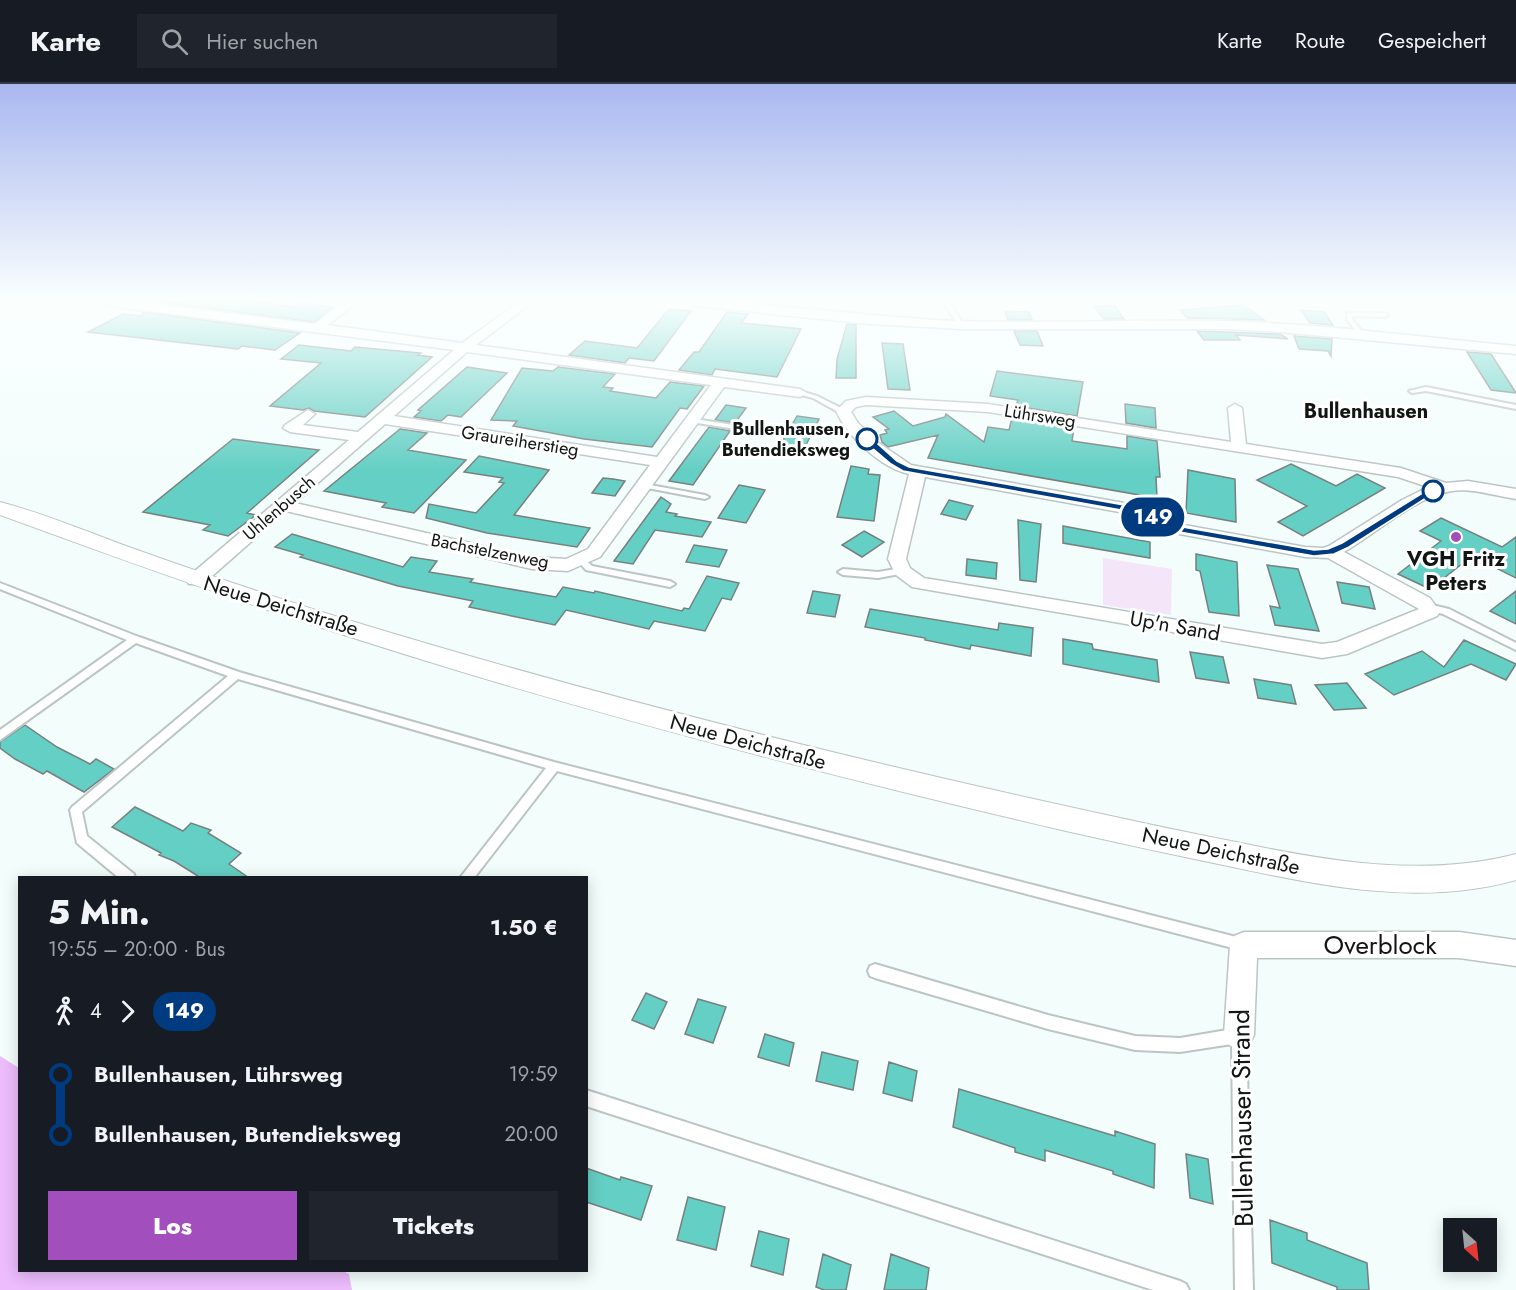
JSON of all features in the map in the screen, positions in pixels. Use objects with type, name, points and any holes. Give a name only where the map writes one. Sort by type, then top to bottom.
[{"type":"street","name":"Uhlenbusch","points":[[196,580],[452,358]]},
{"type":"street","points":[[541,358],[800,393]]},
{"type":"street","name":"Bachstelzenweg","points":[[283,505],[532,563],[568,565],[594,553],[658,462],[720,382]]},
{"type":"street","name":"Lührsweg","points":[[843,411],[851,404],[866,401],[988,408],[1401,473],[1443,487],[1466,486],[1516,494]]},
{"type":"street","points":[[1235,408],[1239,448]]},
{"type":"street","points":[[843,411],[844,418],[855,429],[894,462],[907,469],[1141,511],[1174,528],[1305,552],[1330,552],[1413,596],[1428,607]]},
{"type":"street","points":[[308,414],[290,428],[361,437]]},
{"type":"street","name":"Graureiherstieg","points":[[382,419],[658,462]]},
{"type":"street","points":[[902,571],[897,559],[918,471]]},
{"type":"street","points":[[1330,552],[1422,496],[1443,487]]},
{"type":"street","name":"Neue Deichstraße","points":[[0,508],[196,580],[448,658],[779,752],[1317,872],[1376,877],[1437,878],[1501,872],[1516,867]]},
{"type":"street","name":"Up'n Sand","points":[[902,571],[919,583],[1322,651],[1340,649],[1426,615],[1430,612],[1428,607]]},
{"type":"street","name":"Overblock","points":[[1244,945],[1459,945],[1516,953]]},
{"type":"street","name":"Bullenhauser Strand","points":[[1239,1035],[1244,945]]},
{"type":"lane","points":[[1412,390],[1425,389],[1516,407]]},
{"type":"lane","points":[[800,393],[815,397],[843,411]]},
{"type":"lane","points":[[691,420],[754,430]]},
{"type":"lane","points":[[642,485],[705,497]]},
{"type":"lane","points":[[580,560],[589,568],[670,584]]},
{"type":"lane","points":[[843,572],[878,575],[902,571]]},
{"type":"lane","points":[[0,586],[135,639],[236,675],[554,766],[1244,945]]},
{"type":"lane","points":[[1428,607],[1446,611],[1516,647]]},
{"type":"lane","points":[[0,736],[135,639]]},
{"type":"lane","points":[[127,876],[81,838],[76,810],[236,675]]},
{"type":"lane","points":[[468,876],[554,766]]},
{"type":"lane","points":[[875,971],[1048,1022],[1136,1042],[1180,1045],[1239,1035]]},
{"type":"lane","name":"Bullenhauser Strand","points":[[1239,1035],[1244,1290]]},
{"type":"lane","points":[[588,1099],[1180,1290]]},
{"type":"shaded area","points":[[1103,558],[1172,569],[1171,615],[1103,605]]},
{"type":"shaded area","points":[[0,1056],[18,1067],[18,1272],[345,1272],[349,1274],[352,1290],[0,1290]]},
{"type":"building","points":[[431,358],[365,417],[314,411],[309,408],[303,410],[270,406],[321,363],[281,359]]},
{"type":"building","points":[[592,358],[629,358],[625,363]]},
{"type":"building","points":[[631,358],[656,358],[654,361]]},
{"type":"building","points":[[689,358],[786,358],[777,377],[715,369],[712,375],[679,370]]},
{"type":"building","points":[[856,358],[856,378],[836,378],[837,359]]},
{"type":"building","points":[[884,358],[905,358],[910,390],[888,389]]},
{"type":"building","points":[[1471,358],[1494,358],[1516,393],[1491,390]]},
{"type":"building","points":[[467,367],[507,373],[461,417],[448,415],[441,421],[414,417],[421,411],[418,410]]},
{"type":"building","points":[[558,367],[615,374],[603,387],[613,388],[610,391],[656,398],[670,382],[704,386],[687,409],[680,408],[652,447],[584,439],[513,426],[517,421],[491,420],[522,368],[553,371]]},
{"type":"building","points":[[997,371],[1083,382],[1077,416],[1016,406],[1018,400],[990,396]]},
{"type":"building","points":[[1125,404],[1155,408],[1156,428],[1126,423]]},
{"type":"building","points":[[726,405],[746,408],[735,423],[715,420]]},
{"type":"building","points":[[894,411],[913,426],[945,417],[946,414],[984,442],[988,427],[1009,430],[1012,418],[1074,428],[1072,441],[1127,449],[1127,436],[1157,441],[1160,477],[1156,477],[1157,498],[928,458],[938,435],[888,447],[882,442],[880,435],[887,433],[885,430],[889,429],[873,417]]},
{"type":"building","points":[[797,416],[819,419],[802,453],[778,449]]},
{"type":"building","points":[[709,427],[730,431],[693,485],[669,481]]},
{"type":"building","points":[[400,429],[427,433],[408,450],[466,460],[414,513],[382,507],[386,503],[324,491]]},
{"type":"building","points":[[233,439],[319,450],[247,513],[256,515],[228,536],[203,530],[210,525],[143,512]]},
{"type":"building","points":[[479,456],[549,470],[514,515],[590,528],[577,547],[487,533],[426,518],[429,504],[476,513],[504,483],[499,482],[503,478],[464,472]]},
{"type":"building","points":[[1291,464],[1336,486],[1357,474],[1385,488],[1303,536],[1278,522],[1307,506],[1257,480]]},
{"type":"building","points":[[851,466],[869,469],[868,474],[880,475],[874,521],[837,517]]},
{"type":"building","points":[[1188,470],[1235,479],[1236,522],[1186,513]]},
{"type":"building","points":[[603,478],[625,481],[615,496],[592,493]]},
{"type":"building","points":[[739,485],[765,490],[746,523],[718,518]]},
{"type":"building","points":[[661,497],[671,504],[666,512],[677,514],[675,516],[711,522],[702,537],[655,530],[633,564],[614,561]]},
{"type":"building","points":[[949,500],[973,506],[966,520],[941,514]]},
{"type":"building","points":[[1441,518],[1502,547],[1516,537],[1516,578],[1472,556],[1430,589],[1398,574],[1441,541],[1420,531]]},
{"type":"building","points":[[1018,520],[1041,524],[1036,582],[1020,580]]},
{"type":"building","points":[[1063,526],[1150,542],[1150,558],[1063,543]]},
{"type":"building","points":[[864,531],[884,542],[862,557],[842,545]]},
{"type":"building","points":[[292,534],[403,567],[411,557],[437,561],[429,572],[473,579],[470,582],[556,597],[563,587],[594,593],[595,591],[682,611],[684,608],[689,609],[707,576],[739,583],[731,600],[722,598],[705,631],[654,621],[649,629],[566,610],[555,625],[469,607],[473,601],[398,586],[300,557],[303,555],[275,547]]},
{"type":"building","points":[[694,545],[727,550],[719,567],[686,562]]},
{"type":"building","points":[[1196,554],[1237,562],[1239,616],[1209,612],[1200,571],[1196,570]]},
{"type":"building","points":[[967,559],[997,563],[996,579],[966,575]]},
{"type":"building","points":[[1267,565],[1298,569],[1319,631],[1275,625],[1270,606],[1280,608]]},
{"type":"building","points":[[1337,582],[1369,587],[1375,609],[1342,603]]},
{"type":"building","points":[[813,591],[840,595],[835,617],[807,613]]},
{"type":"building","points":[[1516,591],[1516,624],[1490,611]]},
{"type":"building","points":[[870,609],[998,630],[999,623],[1033,628],[1031,656],[971,645],[970,649],[865,627]]},
{"type":"building","points":[[1063,639],[1092,644],[1093,649],[1157,660],[1159,682],[1063,664]]},
{"type":"building","points":[[1464,640],[1516,664],[1506,680],[1471,664],[1394,695],[1365,674],[1422,651],[1444,667]]},
{"type":"building","points":[[1190,652],[1223,657],[1229,683],[1196,678]]},
{"type":"building","points":[[1254,679],[1291,685],[1296,704],[1258,698]]},
{"type":"building","points":[[1347,683],[1366,708],[1334,710],[1315,685]]},
{"type":"building","points":[[25,725],[57,747],[90,764],[96,759],[114,769],[84,792],[47,771],[43,774],[0,748],[0,742]]},
{"type":"building","points":[[135,807],[183,831],[191,823],[211,830],[208,833],[241,853],[229,864],[246,876],[198,876],[112,827]]},
{"type":"building","points":[[646,993],[667,1002],[654,1029],[632,1020]]},
{"type":"building","points":[[698,999],[726,1007],[713,1043],[685,1034]]},
{"type":"building","points":[[765,1034],[794,1043],[789,1066],[758,1057]]},
{"type":"building","points":[[822,1052],[858,1061],[853,1090],[816,1081]]},
{"type":"building","points":[[889,1062],[917,1071],[912,1101],[883,1093]]},
{"type":"building","points":[[959,1089],[1115,1136],[1115,1131],[1155,1144],[1154,1188],[1113,1174],[1113,1171],[1045,1150],[1045,1161],[1015,1152],[1015,1148],[953,1127]]},
{"type":"building","points":[[1186,1154],[1208,1159],[1213,1204],[1190,1198]]},
{"type":"building","points":[[588,1169],[620,1180],[621,1177],[652,1186],[641,1220],[588,1203]]},
{"type":"building","points":[[688,1197],[725,1207],[716,1250],[677,1240]]},
{"type":"building","points":[[1270,1220],[1307,1233],[1307,1240],[1367,1263],[1369,1290],[1337,1290],[1337,1287],[1272,1263]]},
{"type":"building","points":[[759,1231],[789,1239],[783,1275],[751,1266]]},
{"type":"building","points":[[823,1254],[851,1265],[846,1290],[824,1290],[816,1287]]},
{"type":"building","points":[[891,1254],[929,1268],[926,1290],[884,1290]]},
{"type":"bus line","name":"149","points":[[867,439],[899,466],[907,469],[1141,511],[1174,528],[1324,554],[1345,545],[1433,491]]},
{"type":"place","name":"Bullenhausen, Butendieksweg","points":[[867,439]]},
{"type":"place","name":"VGH Fritz Peters","points":[[1456,537]]},
{"type":"district","name":"Bullenhausen","points":[[1366,411]]}]
